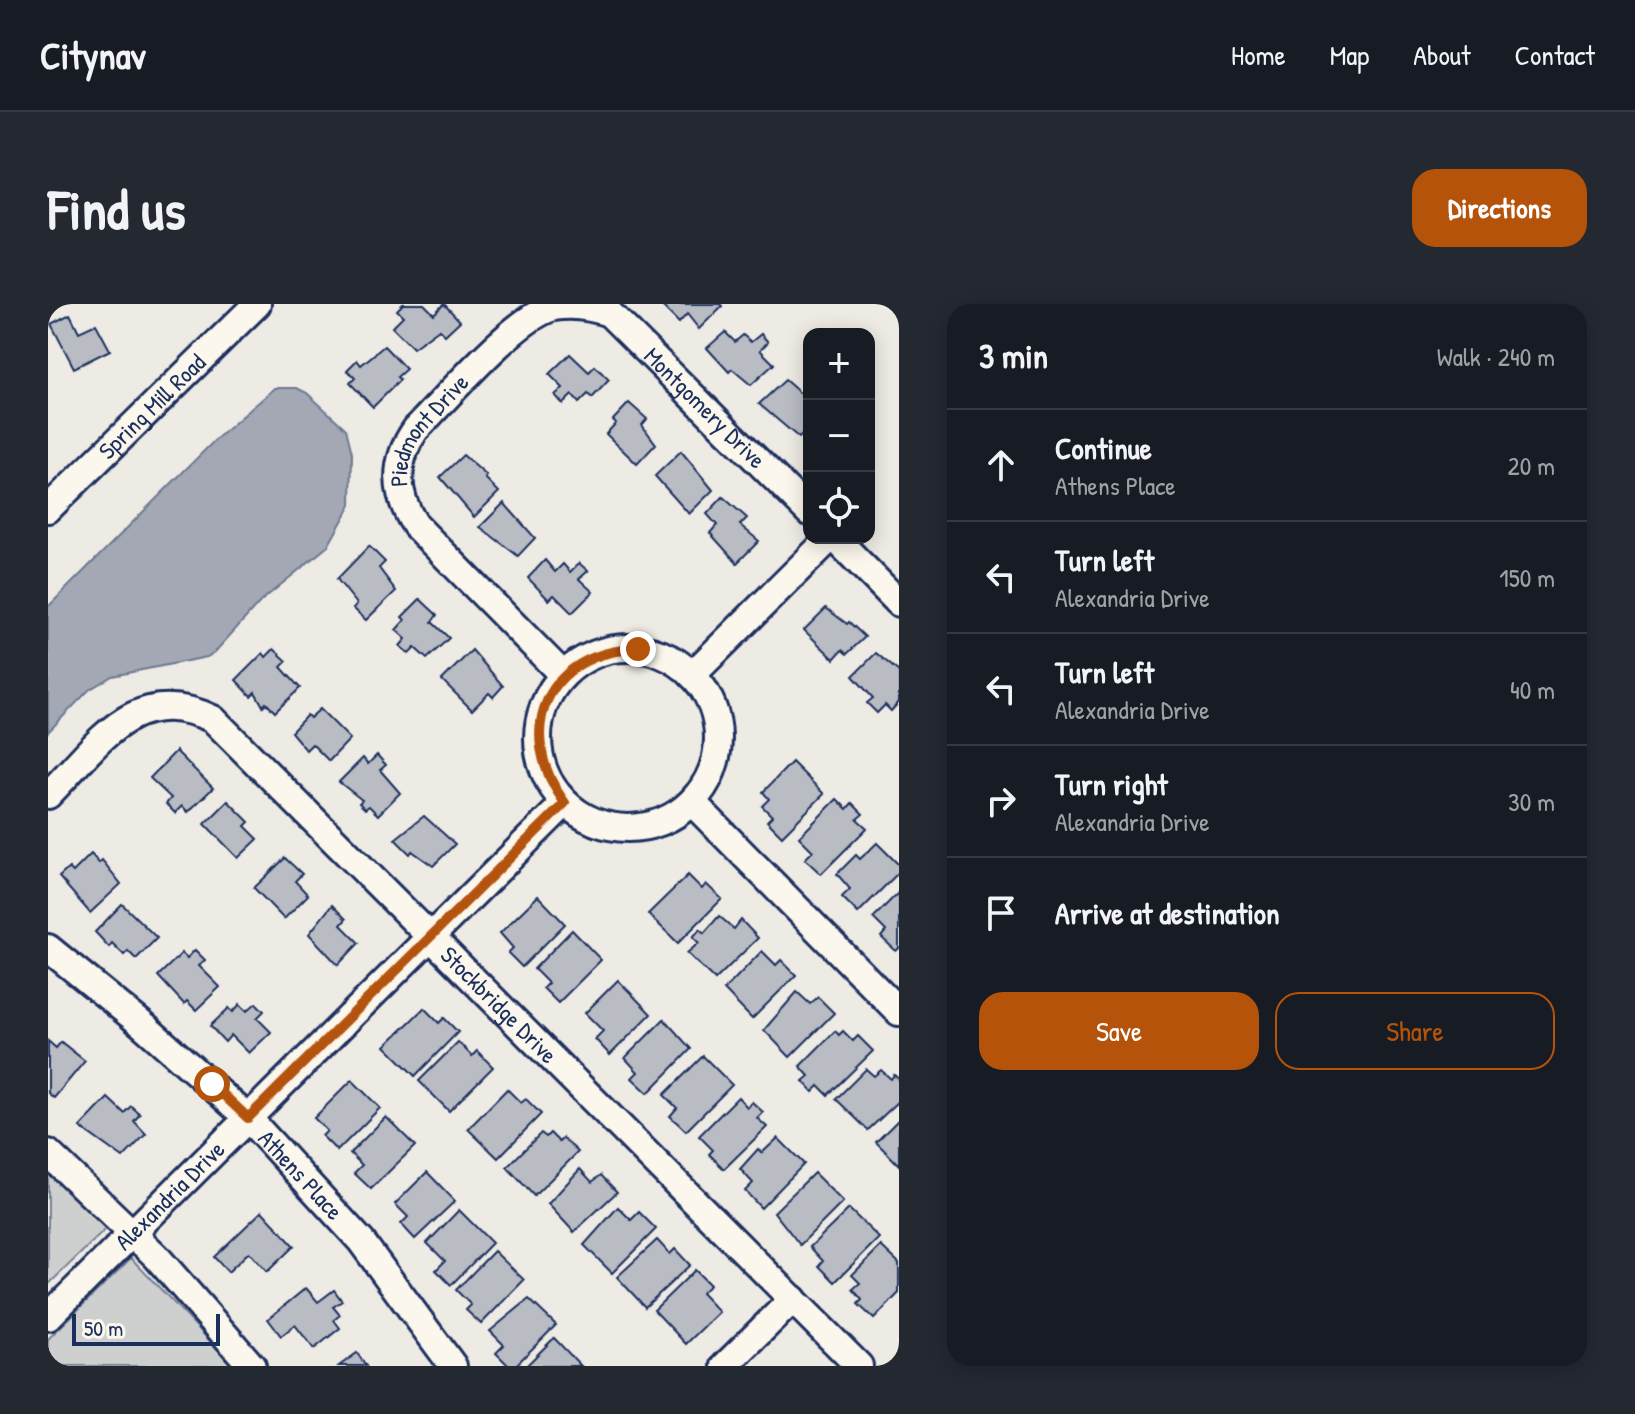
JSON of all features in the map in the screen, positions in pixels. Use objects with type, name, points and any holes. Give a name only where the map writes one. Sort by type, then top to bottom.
[{"type":"street","name":"Spring Mill Road","points":[[48,509],[257,304]]},
{"type":"street","name":"Montgomery Drive","points":[[550,309],[574,305],[599,310],[623,324],[803,506]]},
{"type":"street","name":"Piedmont Drive","points":[[550,309],[529,319],[511,335],[416,429],[404,446],[399,486],[403,503],[416,526],[563,675]]},
{"type":"street","points":[[692,675],[826,544]]},
{"type":"street","points":[[838,544],[899,603]]},
{"type":"street","points":[[638,649],[663,655],[692,675],[713,709],[717,745],[705,785],[692,802],[663,822],[629,828],[599,824],[565,803],[550,782],[539,741],[545,707],[563,675],[597,654],[638,649]]},
{"type":"street","name":"Stockbridge Drive","points":[[48,795],[131,715],[160,705],[190,708],[227,730],[859,1366]]},
{"type":"street","points":[[692,802],[899,1012]]},
{"type":"street","name":"Alexandria Drive","points":[[48,1317],[565,803]]},
{"type":"street","name":"Athens Place","points":[[48,948],[144,1026],[248,1118],[361,1241],[453,1366]]},
{"type":"street","points":[[48,1153],[133,1233],[252,1366]]},
{"type":"street","points":[[725,1366],[793,1299]]},
{"type":"shaded area","points":[[275,388],[297,388],[307,393],[346,429],[352,453],[351,505],[328,546],[261,601],[215,652],[207,657],[112,676],[89,690],[48,732],[48,607],[215,440]]},
{"type":"shaded area","points":[[48,1170],[109,1226],[48,1285]]},
{"type":"shaded area","points":[[131,1258],[233,1366],[48,1366],[48,1339]]},
{"type":"building","points":[[403,304],[424,304],[434,314],[444,304],[460,321],[445,335],[439,329],[413,348],[392,327],[403,316],[397,310]]},
{"type":"building","points":[[666,304],[722,306],[699,329],[687,314],[679,323],[663,307]]},
{"type":"building","points":[[70,314],[79,332],[96,324],[110,350],[74,368],[51,324]]},
{"type":"building","points":[[725,332],[735,342],[743,335],[751,342],[761,334],[768,342],[760,350],[774,364],[751,385],[732,369],[729,372],[707,348]]},
{"type":"building","points":[[384,346],[406,369],[397,377],[400,380],[373,407],[350,383],[355,378],[347,370],[357,360],[361,365]]},
{"type":"building","points":[[570,354],[589,372],[595,366],[609,380],[592,398],[588,394],[579,403],[572,395],[563,404],[555,395],[563,388],[549,374]]},
{"type":"building","points":[[785,380],[803,396],[803,434],[799,438],[759,404]]},
{"type":"building","points":[[629,403],[647,419],[642,425],[656,444],[637,464],[606,434],[616,423],[613,420]]},
{"type":"building","points":[[681,451],[713,490],[689,514],[655,476]]},
{"type":"building","points":[[463,455],[487,476],[485,478],[499,492],[474,517],[440,477]]},
{"type":"building","points":[[723,497],[747,518],[740,525],[759,541],[737,563],[710,533],[717,525],[707,514]]},
{"type":"building","points":[[504,503],[535,538],[518,556],[480,527]]},
{"type":"building","points":[[369,546],[385,562],[379,568],[396,591],[366,620],[353,608],[357,604],[337,579]]},
{"type":"building","points":[[545,560],[555,572],[563,564],[570,572],[579,563],[588,571],[579,579],[593,592],[572,613],[554,595],[549,600],[528,578]]},
{"type":"building","points":[[420,599],[437,615],[432,622],[449,638],[427,659],[415,648],[409,654],[400,646],[406,639],[396,630],[405,620],[402,617]]},
{"type":"building","points":[[826,608],[847,624],[849,622],[865,637],[847,654],[842,650],[834,659],[804,630]]},
{"type":"building","points":[[274,649],[287,661],[281,667],[300,688],[275,712],[266,703],[263,706],[255,692],[251,696],[236,680],[263,653],[266,657]]},
{"type":"building","points":[[472,650],[503,686],[493,697],[489,693],[472,710],[442,680]]},
{"type":"building","points":[[876,653],[899,672],[899,702],[891,711],[885,705],[877,713],[867,703],[873,698],[853,676]]},
{"type":"building","points":[[320,709],[350,739],[329,761],[312,744],[306,750],[291,732],[307,715],[310,718]]},
{"type":"building","points":[[176,751],[213,788],[188,812],[182,806],[175,813],[166,804],[171,798],[150,778]]},
{"type":"building","points":[[377,755],[386,765],[380,770],[400,793],[378,815],[369,806],[365,809],[359,803],[362,800],[339,782],[363,758],[368,764]]},
{"type":"building","points":[[792,762],[824,794],[782,836],[767,821],[772,816],[762,806],[769,799],[763,792]]},
{"type":"building","points":[[837,799],[847,809],[852,803],[863,814],[857,819],[867,828],[821,874],[805,859],[813,851],[799,837]]},
{"type":"building","points":[[228,801],[249,822],[245,826],[258,839],[238,858],[205,824]]},
{"type":"building","points":[[424,816],[455,844],[433,866],[412,851],[410,854],[395,839]]},
{"type":"building","points":[[877,843],[899,865],[899,872],[858,913],[842,897],[850,889],[837,874],[856,855],[860,859]]},
{"type":"building","points":[[91,854],[99,863],[102,860],[121,884],[90,913],[59,877],[69,868],[73,872]]},
{"type":"building","points":[[285,858],[302,874],[295,881],[308,895],[284,919],[254,888]]},
{"type":"building","points":[[688,875],[702,889],[706,884],[722,899],[678,943],[648,914]]},
{"type":"building","points":[[899,892],[899,948],[896,951],[881,937],[886,931],[873,918]]},
{"type":"building","points":[[538,896],[565,924],[522,967],[508,953],[513,948],[500,933]]},
{"type":"building","points":[[122,904],[157,938],[136,959],[128,951],[124,955],[112,943],[109,947],[95,932]]},
{"type":"building","points":[[332,905],[346,919],[341,925],[359,943],[338,965],[309,934]]},
{"type":"building","points":[[719,916],[734,929],[741,920],[758,938],[715,980],[687,953],[699,943],[693,937],[700,929],[704,933]]},
{"type":"building","points":[[572,930],[601,960],[558,1003],[543,988],[548,983],[534,969]]},
{"type":"building","points":[[195,950],[205,960],[199,966],[220,987],[196,1010],[187,1001],[184,1004],[158,976],[182,953],[187,958]]},
{"type":"building","points":[[762,951],[776,965],[781,960],[796,975],[752,1019],[724,990]]},
{"type":"building","points":[[618,980],[651,1014],[610,1055],[595,1039],[603,1031],[585,1013]]},
{"type":"building","points":[[797,992],[810,1004],[818,997],[834,1013],[790,1057],[764,1030]]},
{"type":"building","points":[[256,1003],[264,1011],[257,1018],[271,1032],[249,1053],[231,1035],[225,1042],[210,1026],[229,1008],[233,1012],[240,1004],[247,1011]]},
{"type":"building","points":[[424,1008],[439,1023],[444,1018],[458,1032],[415,1076],[385,1046]]},
{"type":"building","points":[[664,1019],[691,1049],[648,1093],[632,1078],[638,1072],[625,1058]]},
{"type":"building","points":[[835,1031],[839,1035],[843,1031],[853,1041],[858,1036],[873,1051],[828,1095],[819,1086],[813,1092],[803,1081],[809,1076],[800,1066]]},
{"type":"building","points":[[48,1041],[56,1048],[61,1042],[85,1061],[54,1098],[48,1093]]},
{"type":"building","points":[[458,1042],[472,1056],[477,1051],[493,1067],[449,1111],[419,1081]]},
{"type":"building","points":[[703,1056],[732,1085],[686,1131],[670,1116],[677,1108],[664,1095]]},
{"type":"building","points":[[866,1069],[874,1076],[881,1070],[891,1079],[894,1075],[899,1079],[899,1101],[868,1130],[836,1099]]},
{"type":"building","points":[[352,1080],[380,1108],[337,1151],[322,1136],[327,1131],[314,1118]]},
{"type":"building","points":[[507,1089],[521,1103],[526,1099],[541,1114],[498,1158],[468,1129]]},
{"type":"building","points":[[738,1097],[747,1107],[752,1102],[763,1112],[757,1118],[767,1127],[724,1169],[709,1154],[713,1150],[699,1136]]},
{"type":"building","points":[[108,1098],[124,1113],[131,1106],[140,1114],[134,1121],[146,1134],[123,1158],[80,1127]]},
{"type":"building","points":[[386,1117],[415,1146],[371,1189],[354,1173],[362,1165],[350,1153]]},
{"type":"building","points":[[899,1119],[899,1165],[876,1142]]},
{"type":"building","points":[[541,1133],[546,1137],[550,1133],[559,1142],[563,1138],[578,1152],[534,1196],[507,1167]]},
{"type":"building","points":[[778,1138],[804,1164],[761,1208],[745,1191],[753,1183],[740,1169],[758,1149],[762,1153]]},
{"type":"building","points":[[580,1169],[592,1182],[601,1175],[617,1192],[574,1232],[548,1204]]},
{"type":"building","points":[[427,1172],[455,1201],[415,1239],[401,1224],[408,1217],[395,1204]]},
{"type":"building","points":[[814,1173],[843,1202],[800,1245],[774,1212]]},
{"type":"building","points":[[618,1207],[631,1220],[639,1212],[656,1229],[612,1273],[584,1245]]},
{"type":"building","points":[[849,1209],[879,1238],[835,1282],[819,1266],[823,1261],[810,1247]]},
{"type":"building","points":[[459,1210],[492,1243],[451,1285],[436,1270],[445,1261],[427,1243]]},
{"type":"building","points":[[262,1211],[294,1246],[267,1272],[249,1252],[228,1272],[214,1257]]},
{"type":"building","points":[[657,1240],[670,1254],[675,1249],[690,1265],[645,1307],[617,1277]]},
{"type":"building","points":[[881,1246],[899,1263],[899,1293],[874,1319],[858,1304],[862,1300],[853,1289],[860,1283],[852,1275]]},
{"type":"building","points":[[494,1251],[524,1280],[481,1324],[466,1310],[471,1305],[456,1290]]},
{"type":"building","points":[[695,1270],[710,1285],[701,1293],[719,1312],[686,1344],[654,1310]]},
{"type":"building","points":[[306,1288],[318,1302],[334,1290],[342,1301],[333,1307],[340,1315],[334,1320],[340,1328],[314,1349],[295,1325],[281,1336],[268,1319]]},
{"type":"building","points":[[529,1299],[556,1325],[515,1366],[509,1366],[496,1353],[504,1345],[490,1331]]},
{"type":"building","points":[[554,1338],[581,1366],[526,1366]]},
{"type":"building","points":[[357,1353],[366,1366],[339,1366]]},
{"type":"route","points":[[212,1084],[248,1118],[565,803],[550,782],[541,758],[539,741],[545,707],[553,689],[563,675],[578,663],[597,654],[614,649],[638,649]]}]
